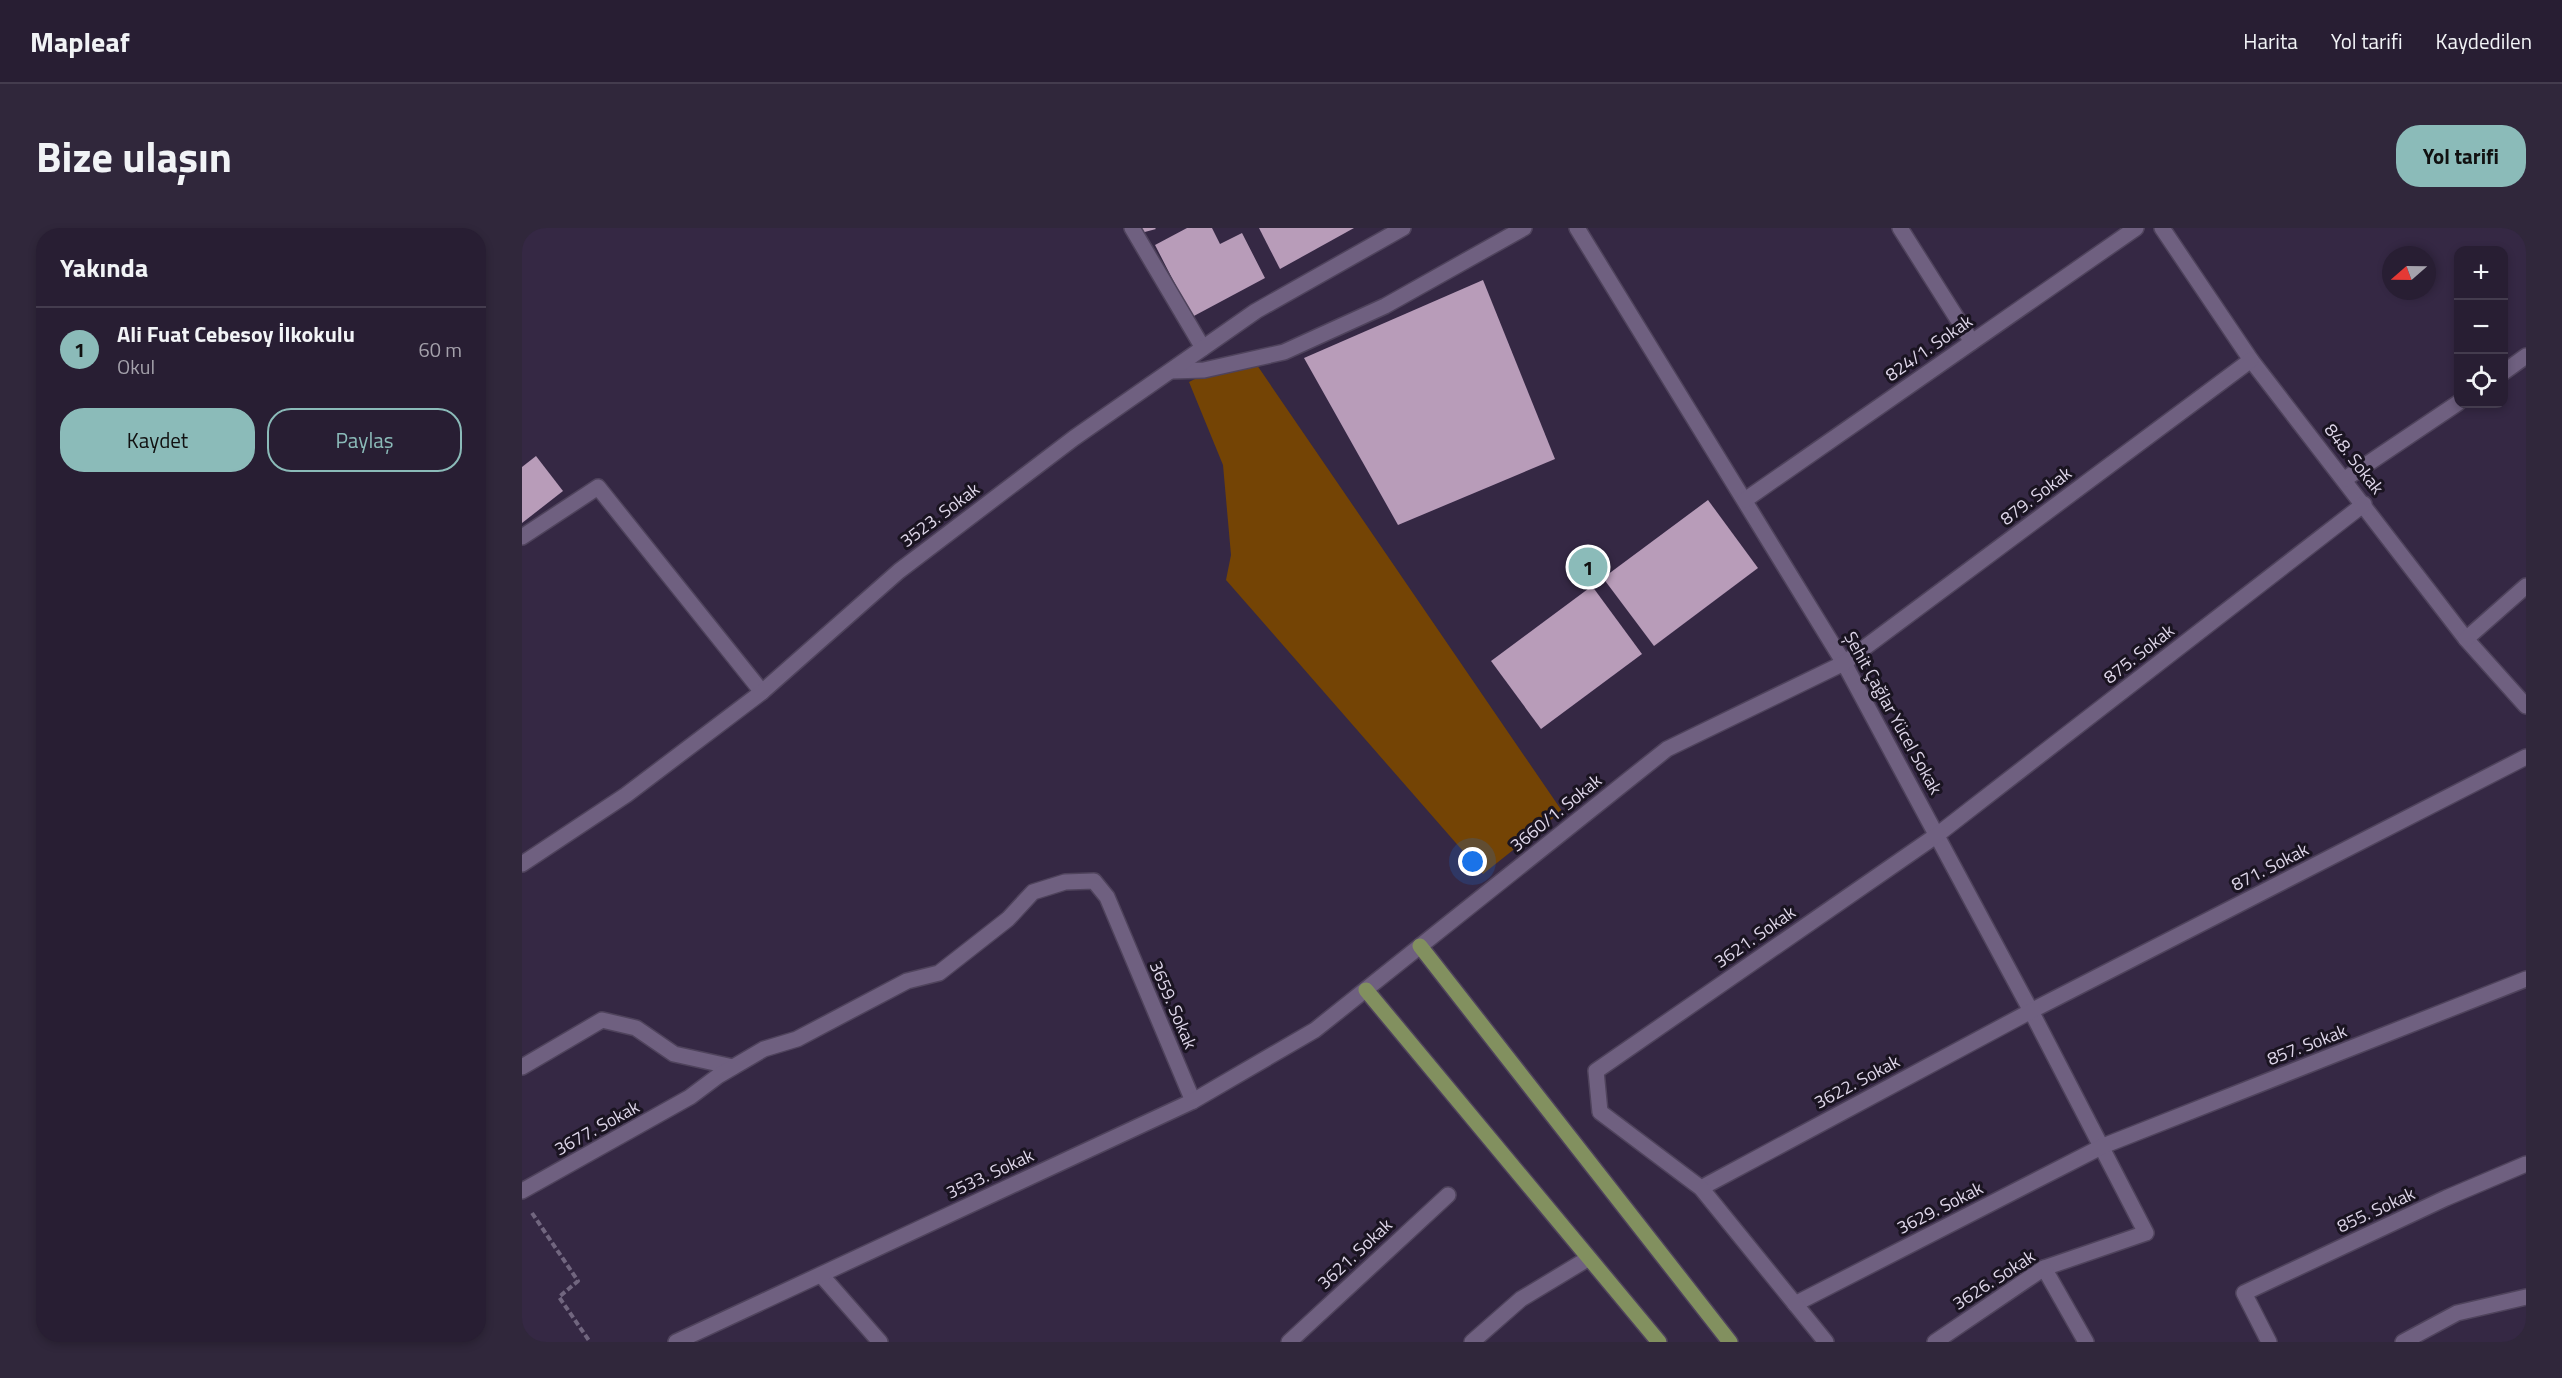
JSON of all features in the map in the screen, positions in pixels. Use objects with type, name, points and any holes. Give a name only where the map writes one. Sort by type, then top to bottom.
[{"type":"main road","points":[[1420,946],[1730,1342]]},
{"type":"main road","points":[[1366,990],[1659,1342]]},
{"type":"street","points":[[1132,228],[1203,348]]},
{"type":"street","name":"3523. Sokak","points":[[522,864],[626,795],[762,692],[899,571],[1074,438],[1256,311],[1403,228]]},
{"type":"street","points":[[1171,371],[1204,370],[1284,352],[1384,306],[1524,228]]},
{"type":"street","name":"Şehit Çağlar Yücel Sokak","points":[[1577,228],[1844,663],[2103,1146],[2146,1233]]},
{"type":"street","points":[[1900,228],[1972,342]]},
{"type":"street","name":"824/1. Sokak","points":[[1745,500],[2136,228]]},
{"type":"street","name":"848. Sokak","points":[[2162,228],[2251,360],[2345,479],[2466,639],[2526,706]]},
{"type":"street","points":[[2508,369],[2526,356]]},
{"type":"street","name":"879. Sokak","points":[[1844,663],[2251,360]]},
{"type":"street","points":[[2345,479],[2454,406]]},
{"type":"street","points":[[522,537],[598,487],[762,692]]},
{"type":"street","name":"875. Sokak","points":[[1937,835],[2364,504]]},
{"type":"street","points":[[2466,639],[2526,586]]},
{"type":"street","name":"3660/1. Sokak","points":[[1315,1030],[1667,749],[1844,663]]},
{"type":"street","name":"871. Sokak","points":[[2031,1011],[2526,758]]},
{"type":"street","name":"3621. Sokak","points":[[1701,1188],[1600,1112],[1596,1071],[1937,835]]},
{"type":"street","name":"3659. Sokak","points":[[732,1067],[764,1049],[797,1039],[907,981],[939,973],[1008,919],[1033,892],[1065,882],[1094,881],[1107,897],[1193,1101]]},
{"type":"street","name":"857. Sokak","points":[[2103,1146],[2526,979]]},
{"type":"street","name":"3622. Sokak","points":[[1701,1188],[2031,1011]]},
{"type":"street","points":[[522,1067],[602,1020],[636,1028],[674,1054],[703,1063],[732,1067]]},
{"type":"street","name":"3533. Sokak","points":[[676,1342],[822,1276],[1193,1101],[1315,1030]]},
{"type":"street","name":"3677. Sokak","points":[[522,1191],[690,1097],[732,1067]]},
{"type":"street","name":"3629. Sokak","points":[[1795,1304],[2103,1146]]},
{"type":"street","name":"855. Sokak","points":[[2269,1342],[2244,1293],[2446,1198],[2526,1164]]},
{"type":"street","points":[[1701,1188],[1826,1342]]},
{"type":"street","name":"3621. Sokak","points":[[1289,1342],[1448,1195]]},
{"type":"street","name":"3626. Sokak","points":[[1935,1342],[2044,1268],[2146,1233]]},
{"type":"street","points":[[1472,1342],[1521,1299],[1589,1258]]},
{"type":"street","points":[[2044,1268],[2086,1342]]},
{"type":"street","points":[[822,1276],[880,1342]]},
{"type":"street","points":[[2403,1342],[2457,1313],[2526,1297]]},
{"type":"path","points":[[528,1208],[578,1281],[559,1297],[590,1342]]},
{"type":"shaded area","points":[[1248,352],[1562,811],[1483,874],[1226,580],[1231,555],[1223,465],[1189,382]]},
{"type":"building","points":[[1138,228],[1155,228],[1156,229],[1141,233]]},
{"type":"building","points":[[1187,228],[1212,228],[1220,244],[1242,233],[1265,278],[1192,317],[1155,245]]},
{"type":"building","points":[[1259,228],[1354,228],[1280,269]]},
{"type":"building","points":[[1483,280],[1555,459],[1398,525],[1304,358]]},
{"type":"building","points":[[536,456],[563,491],[522,523],[522,467]]},
{"type":"building","points":[[1708,500],[1758,568],[1654,646],[1603,578]]},
{"type":"building","points":[[1592,586],[1642,654],[1541,729],[1491,661]]},
{"type":"place","name":"Ali Fuat Cebesoy İlkokulu","points":[[1588,567]]}]
